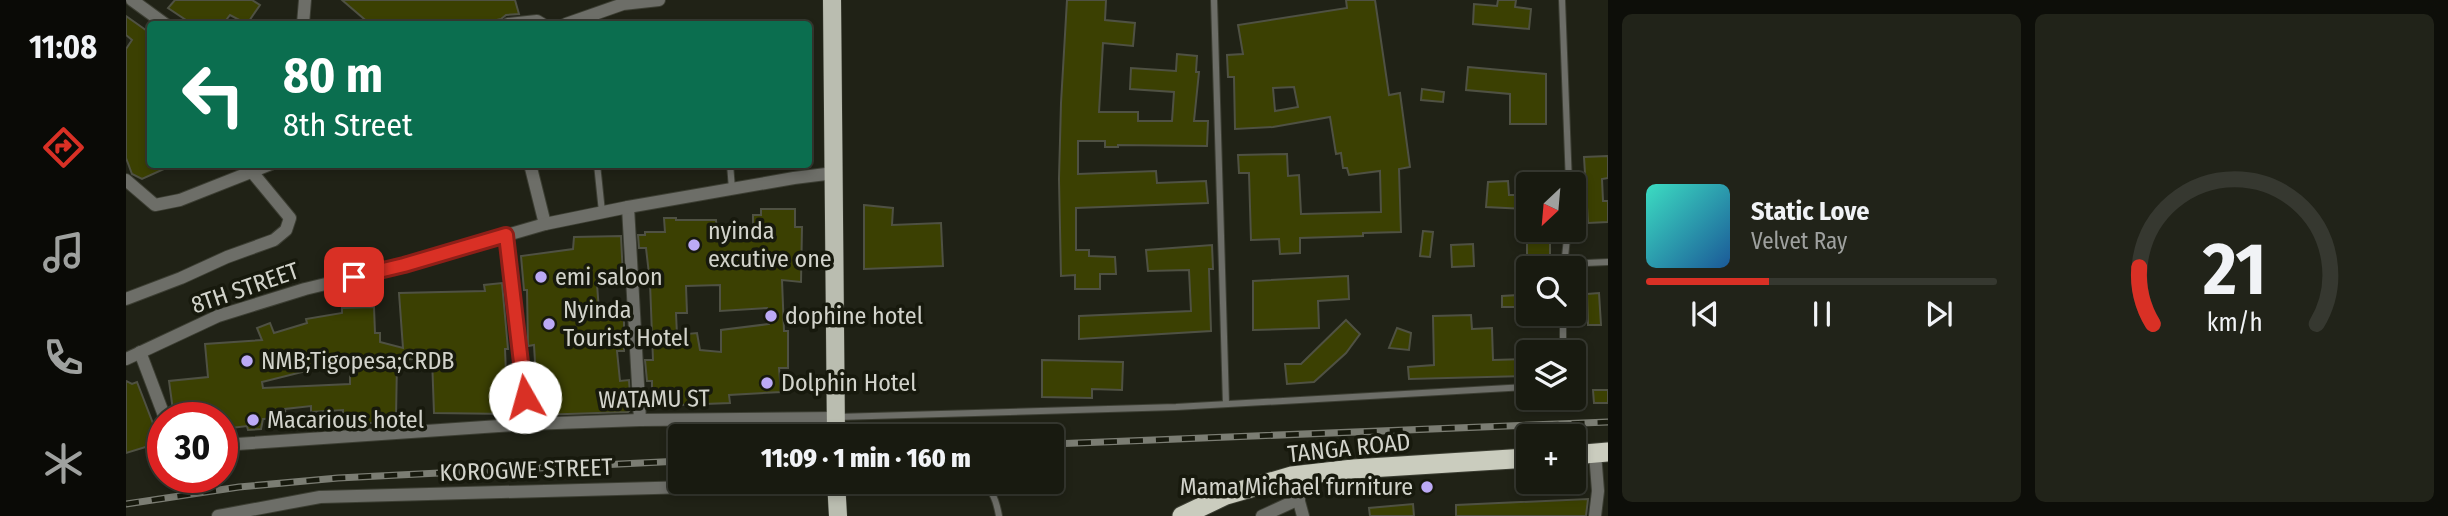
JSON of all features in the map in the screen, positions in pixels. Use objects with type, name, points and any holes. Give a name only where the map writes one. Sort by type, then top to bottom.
[{"type":"highway","name":"TANGA ROAD","points":[[1182,516],[1226,495],[1292,476],[1353,469],[1516,459]]},
{"type":"main road","points":[[832,0],[836,424]]},
{"type":"main road","points":[[837,494],[838,516]]},
{"type":"street","points":[[132,0],[161,21]]},
{"type":"street","points":[[303,21],[302,8],[305,0]]},
{"type":"street","points":[[575,21],[623,4],[659,0]]},
{"type":"street","points":[[126,180],[155,205],[180,200],[251,168],[290,218],[286,230],[274,240],[126,299]]},
{"type":"street","points":[[531,168],[545,224]]},
{"type":"street","name":"8TH STREET","points":[[126,359],[230,312],[304,289],[404,265],[545,224],[628,207],[834,173]]},
{"type":"street","points":[[628,207],[640,420]]},
{"type":"street","points":[[506,235],[529,424]]},
{"type":"street","points":[[140,352],[159,402]]},
{"type":"street","name":"WATAMU ST","points":[[238,444],[529,424],[640,420],[752,424]]},
{"type":"street","points":[[1595,516],[1603,491],[1602,453]]},
{"type":"street","points":[[1292,476],[1303,516]]},
{"type":"street","name":"KOROGWE STREET","points":[[218,516],[320,497],[668,487]]},
{"type":"street","points":[[1262,516],[1299,499]]},
{"type":"lane","points":[[1214,0],[1226,404]]},
{"type":"lane","points":[[1562,0],[1569,172]]},
{"type":"lane","points":[[597,168],[602,212]]},
{"type":"lane","points":[[730,168],[732,190]]},
{"type":"lane","points":[[1586,264],[1608,262]]},
{"type":"lane","points":[[887,424],[1516,388]]},
{"type":"lane","points":[[993,494],[999,516]]},
{"type":"building","points":[[175,0],[252,0],[260,5],[249,21],[241,21],[230,15],[225,21],[188,21],[168,8]]},
{"type":"building","points":[[342,0],[515,0],[519,14],[506,15],[492,21],[366,21]]},
{"type":"building","points":[[1067,0],[1106,0],[1105,20],[1135,23],[1133,46],[1103,43],[1099,112],[1138,112],[1138,121],[1172,121],[1174,92],[1130,89],[1131,68],[1176,71],[1177,54],[1197,56],[1196,72],[1199,72],[1194,121],[1208,121],[1207,146],[1105,147],[1105,141],[1078,141],[1078,174],[1156,171],[1157,183],[1206,181],[1208,203],[1076,208],[1076,250],[1089,250],[1089,256],[1115,257],[1116,274],[1100,274],[1100,289],[1075,289],[1075,275],[1061,276],[1059,179]]},
{"type":"building","points":[[1346,0],[1375,0],[1389,95],[1400,93],[1410,167],[1399,169],[1401,232],[1300,238],[1300,253],[1280,254],[1279,239],[1251,240],[1249,173],[1239,173],[1238,155],[1287,154],[1288,176],[1299,175],[1301,214],[1381,212],[1380,171],[1349,175],[1347,168],[1343,168],[1341,153],[1336,154],[1330,117],[1273,127],[1235,129],[1234,77],[1228,77],[1227,55],[1243,54],[1238,25],[1347,8]],"holes":[[[1294,87],[1298,107],[1275,111],[1273,88]]]},
{"type":"building","points":[[1498,0],[1516,0],[1515,7],[1531,9],[1529,29],[1473,24],[1474,4],[1497,6]]},
{"type":"building","points":[[126,16],[147,31],[147,168],[166,168],[142,179],[132,174],[126,158],[126,49],[132,40],[126,35]]},
{"type":"building","points":[[1468,67],[1546,74],[1546,124],[1510,124],[1510,94],[1466,90]]},
{"type":"building","points":[[1422,89],[1444,92],[1443,102],[1421,100]]},
{"type":"building","points":[[1608,156],[1608,178],[1602,179],[1603,201],[1608,201],[1608,222],[1588,223],[1584,157]]},
{"type":"building","points":[[1508,181],[1509,195],[1516,195],[1516,208],[1486,207],[1488,182]]},
{"type":"building","points":[[864,205],[893,208],[892,225],[941,223],[943,266],[864,269]]},
{"type":"building","points":[[761,209],[795,209],[795,227],[802,227],[801,282],[782,280],[784,331],[788,331],[788,368],[779,368],[781,392],[729,395],[730,403],[652,406],[652,381],[647,381],[645,360],[653,360],[650,283],[646,248],[639,248],[638,235],[645,235],[645,232],[665,232],[664,218],[716,220],[717,234],[753,233],[753,215],[761,215]],"holes":[[[720,285],[720,311],[767,308],[769,324],[721,330],[721,352],[700,350],[697,333],[677,335],[676,313],[687,313],[686,286]]]},
{"type":"building","points":[[1423,231],[1433,232],[1430,257],[1420,256]]},
{"type":"building","points":[[621,236],[623,277],[602,279],[602,283],[597,284],[599,311],[624,309],[624,351],[617,351],[620,381],[629,380],[631,409],[628,412],[537,415],[532,379],[536,379],[534,345],[528,346],[527,290],[524,290],[521,256],[573,249],[574,237]]},
{"type":"building","points":[[1527,242],[1550,242],[1550,256],[1527,256]]},
{"type":"building","points":[[1473,244],[1474,266],[1452,267],[1451,245]]},
{"type":"building","points":[[1212,245],[1213,269],[1209,269],[1211,331],[1079,339],[1079,316],[1191,311],[1189,270],[1148,271],[1146,250]]},
{"type":"building","points":[[1348,276],[1349,299],[1318,301],[1319,328],[1253,330],[1253,281]]},
{"type":"building","points":[[502,283],[508,349],[505,349],[506,373],[510,373],[510,380],[515,379],[516,392],[510,385],[512,414],[434,413],[432,358],[397,360],[396,418],[389,418],[389,423],[350,423],[350,416],[343,416],[343,410],[311,412],[311,406],[285,409],[286,418],[263,419],[261,429],[248,430],[247,426],[238,427],[238,402],[172,402],[169,381],[208,377],[205,344],[262,340],[257,328],[270,323],[274,333],[307,323],[306,319],[342,313],[342,308],[374,307],[375,333],[380,333],[380,342],[403,348],[399,293],[485,291],[484,285]],"holes":[[[350,360],[350,384],[263,388],[262,382]]]},
{"type":"building","points":[[1599,293],[1601,325],[1588,325],[1587,294]]},
{"type":"building","points":[[1516,295],[1516,307],[1502,307],[1502,296]]},
{"type":"building","points":[[1471,315],[1472,329],[1492,328],[1493,360],[1516,359],[1516,376],[1409,379],[1408,367],[1434,365],[1433,316]]},
{"type":"building","points":[[1346,320],[1360,334],[1346,353],[1314,382],[1287,384],[1285,364],[1301,364]]},
{"type":"building","points":[[1397,328],[1411,333],[1409,350],[1389,348]]},
{"type":"building","points":[[1042,360],[1123,362],[1122,390],[1092,389],[1092,398],[1042,397]]},
{"type":"building","points":[[126,381],[132,384],[137,382],[147,408],[147,447],[126,453]]},
{"type":"building","points":[[1593,390],[1608,390],[1608,403],[1594,403]]},
{"type":"building","points":[[1588,499],[1586,516],[1456,516],[1456,505]]},
{"type":"building","points":[[1413,504],[1414,516],[1370,516],[1369,508]]},
{"type":"railway","points":[[1064,444],[1608,422]]},
{"type":"railway","points":[[126,504],[239,487],[338,478],[668,462]]},
{"type":"place","name":"nyinda excutive one","points":[[694,245]]},
{"type":"place","name":"emi saloon","points":[[541,277]]},
{"type":"place","name":"dophine hotel","points":[[771,316]]},
{"type":"place","name":"Nyinda Tourist Hotel","points":[[549,324]]},
{"type":"place","name":"NMB;Tigopesa;CRDB","points":[[247,361]]},
{"type":"place","name":"Dolphin Hotel","points":[[767,383]]},
{"type":"place","name":"Macarious hotel","points":[[253,420]]},
{"type":"place","name":"Mama Michael furniture","points":[[1427,487]]},
{"type":"route","points":[[354,277],[506,235],[525,397]]}]
